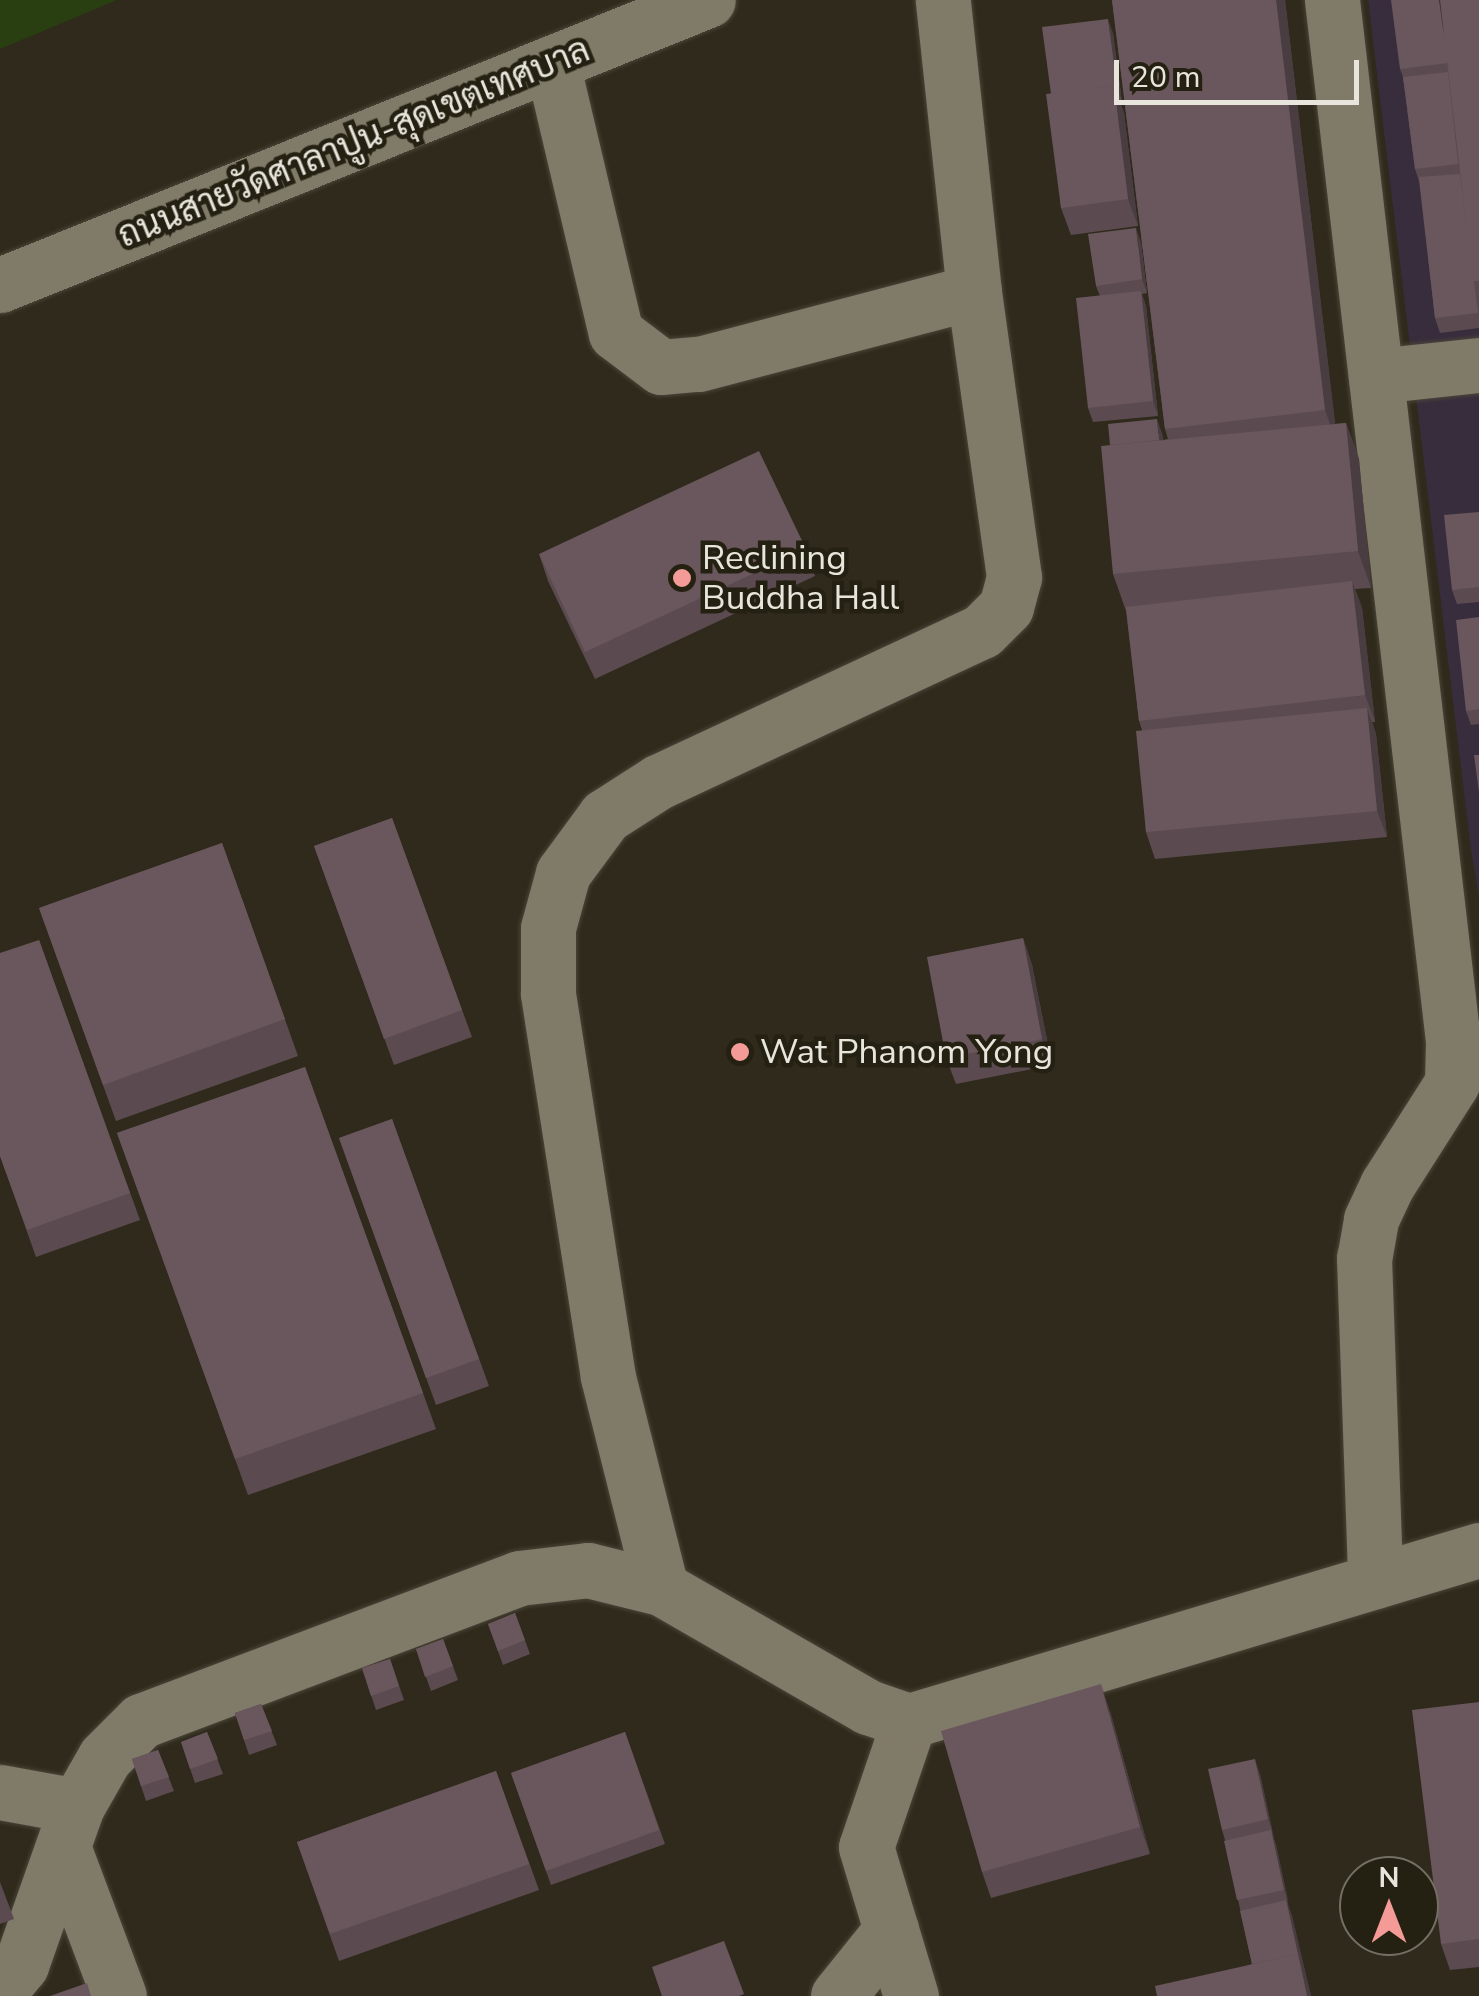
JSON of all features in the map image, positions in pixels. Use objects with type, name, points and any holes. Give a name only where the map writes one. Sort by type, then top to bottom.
[{"type":"street","name":"ถนนสายวัดศาลาปูน-สุดเขตเทศบาล","points":[[0,285],[708,0]]},
{"type":"street","points":[[661,1588],[608,1378],[548,994],[548,928],[563,873],[605,816],[658,782],[982,631],[1006,607],[1014,577],[974,292],[943,0]]},
{"type":"street","points":[[1332,0],[1376,376],[1459,908],[1452,1083],[1387,1185],[1371,1220],[1364,1258],[1375,1581]]},
{"type":"street","points":[[552,63],[616,333],[661,367],[699,364],[974,292]]},
{"type":"street","points":[[1376,376],[1479,365]]},
{"type":"street","points":[[0,1990],[20,1965],[70,1826],[105,1757],[141,1721],[519,1578],[588,1570],[661,1588],[868,1707],[909,1721],[1479,1550]]},
{"type":"street","points":[[909,1721],[866,1847],[910,1996]]},
{"type":"street","points":[[0,1792],[70,1826],[119,1996]]},
{"type":"street","points":[[838,1996],[891,1930]]},
{"type":"shaded area","points":[[1368,0],[1479,0],[1479,897],[1471,850]]},
{"type":"green space","points":[[0,0],[117,0],[0,49]]},
{"type":"building","points":[[1112,0],[1276,0],[1325,410],[1165,429]]},
{"type":"building","points":[[1391,0],[1439,0],[1448,63],[1400,69]]},
{"type":"building","points":[[1440,0],[1479,0],[1479,281],[1473,281]]},
{"type":"building","points":[[1108,19],[1117,88],[1051,94],[1042,27]]},
{"type":"building","points":[[1448,72],[1458,164],[1415,169],[1403,77]]},
{"type":"building","points":[[1114,86],[1128,199],[1061,208],[1046,94]]},
{"type":"building","points":[[1460,174],[1478,313],[1435,318],[1419,177]]},
{"type":"building","points":[[1136,228],[1142,279],[1096,286],[1088,234]]},
{"type":"building","points":[[1141,291],[1153,401],[1088,408],[1076,298]]},
{"type":"building","points":[[1157,419],[1159,440],[1110,445],[1108,424]]},
{"type":"building","points":[[1346,423],[1358,551],[1113,574],[1101,446]]},
{"type":"building","name":"Reclining Buddha Hall","points":[[759,451],[806,549],[585,652],[539,554]]},
{"type":"building","points":[[1479,512],[1479,587],[1452,590],[1444,515]]},
{"type":"building","points":[[1352,581],[1365,695],[1139,721],[1126,607]]},
{"type":"building","points":[[1479,617],[1479,709],[1466,711],[1456,620]]},
{"type":"building","points":[[1367,708],[1377,811],[1146,832],[1136,731]]},
{"type":"building","points":[[1474,755],[1479,755],[1479,792]]},
{"type":"building","points":[[392,818],[462,1010],[384,1039],[314,846]]},
{"type":"building","points":[[222,843],[285,1019],[103,1085],[39,908]]},
{"type":"building","points":[[1023,938],[1042,1039],[946,1058],[927,957]]},
{"type":"building","points":[[39,940],[130,1193],[27,1230],[0,1156],[0,953]]},
{"type":"building","points":[[305,1067],[423,1393],[235,1459],[117,1133]]},
{"type":"building","points":[[392,1119],[479,1359],[426,1378],[339,1138]]},
{"type":"building","points":[[515,1613],[525,1640],[498,1651],[488,1624]]},
{"type":"building","points":[[443,1639],[453,1666],[425,1677],[416,1649]]},
{"type":"building","points":[[390,1659],[399,1686],[371,1696],[362,1668]]},
{"type":"building","points":[[1101,1684],[1140,1827],[982,1872],[941,1731]]},
{"type":"building","points":[[1479,1702],[1479,1939],[1441,1944],[1439,1856],[1430,1856],[1412,1710]]},
{"type":"building","points":[[261,1704],[272,1731],[244,1740],[235,1713]]},
{"type":"building","points":[[207,1732],[218,1759],[190,1769],[181,1742]]},
{"type":"building","points":[[625,1732],[659,1830],[546,1871],[511,1773]]},
{"type":"building","points":[[158,1750],[169,1777],[141,1786],[132,1759]]},
{"type":"building","points":[[1255,1759],[1268,1819],[1222,1830],[1208,1769]]},
{"type":"building","points":[[496,1771],[529,1864],[330,1934],[297,1842]]},
{"type":"building","points":[[1271,1830],[1284,1890],[1237,1900],[1224,1841]]},
{"type":"building","points":[[1286,1900],[1298,1954],[1252,1964],[1240,1911]]},
{"type":"building","points":[[724,1941],[744,1994],[662,1996],[652,1967]]},
{"type":"building","points":[[1298,1954],[1307,1996],[1157,1996],[1155,1986]]},
{"type":"building","points":[[87,1983],[91,1996],[50,1996]]},
{"type":"place","name":"Reclining Buddha Hall","points":[[682,578]]},
{"type":"place","name":"Wat Phanom Yong","points":[[740,1052]]}]
